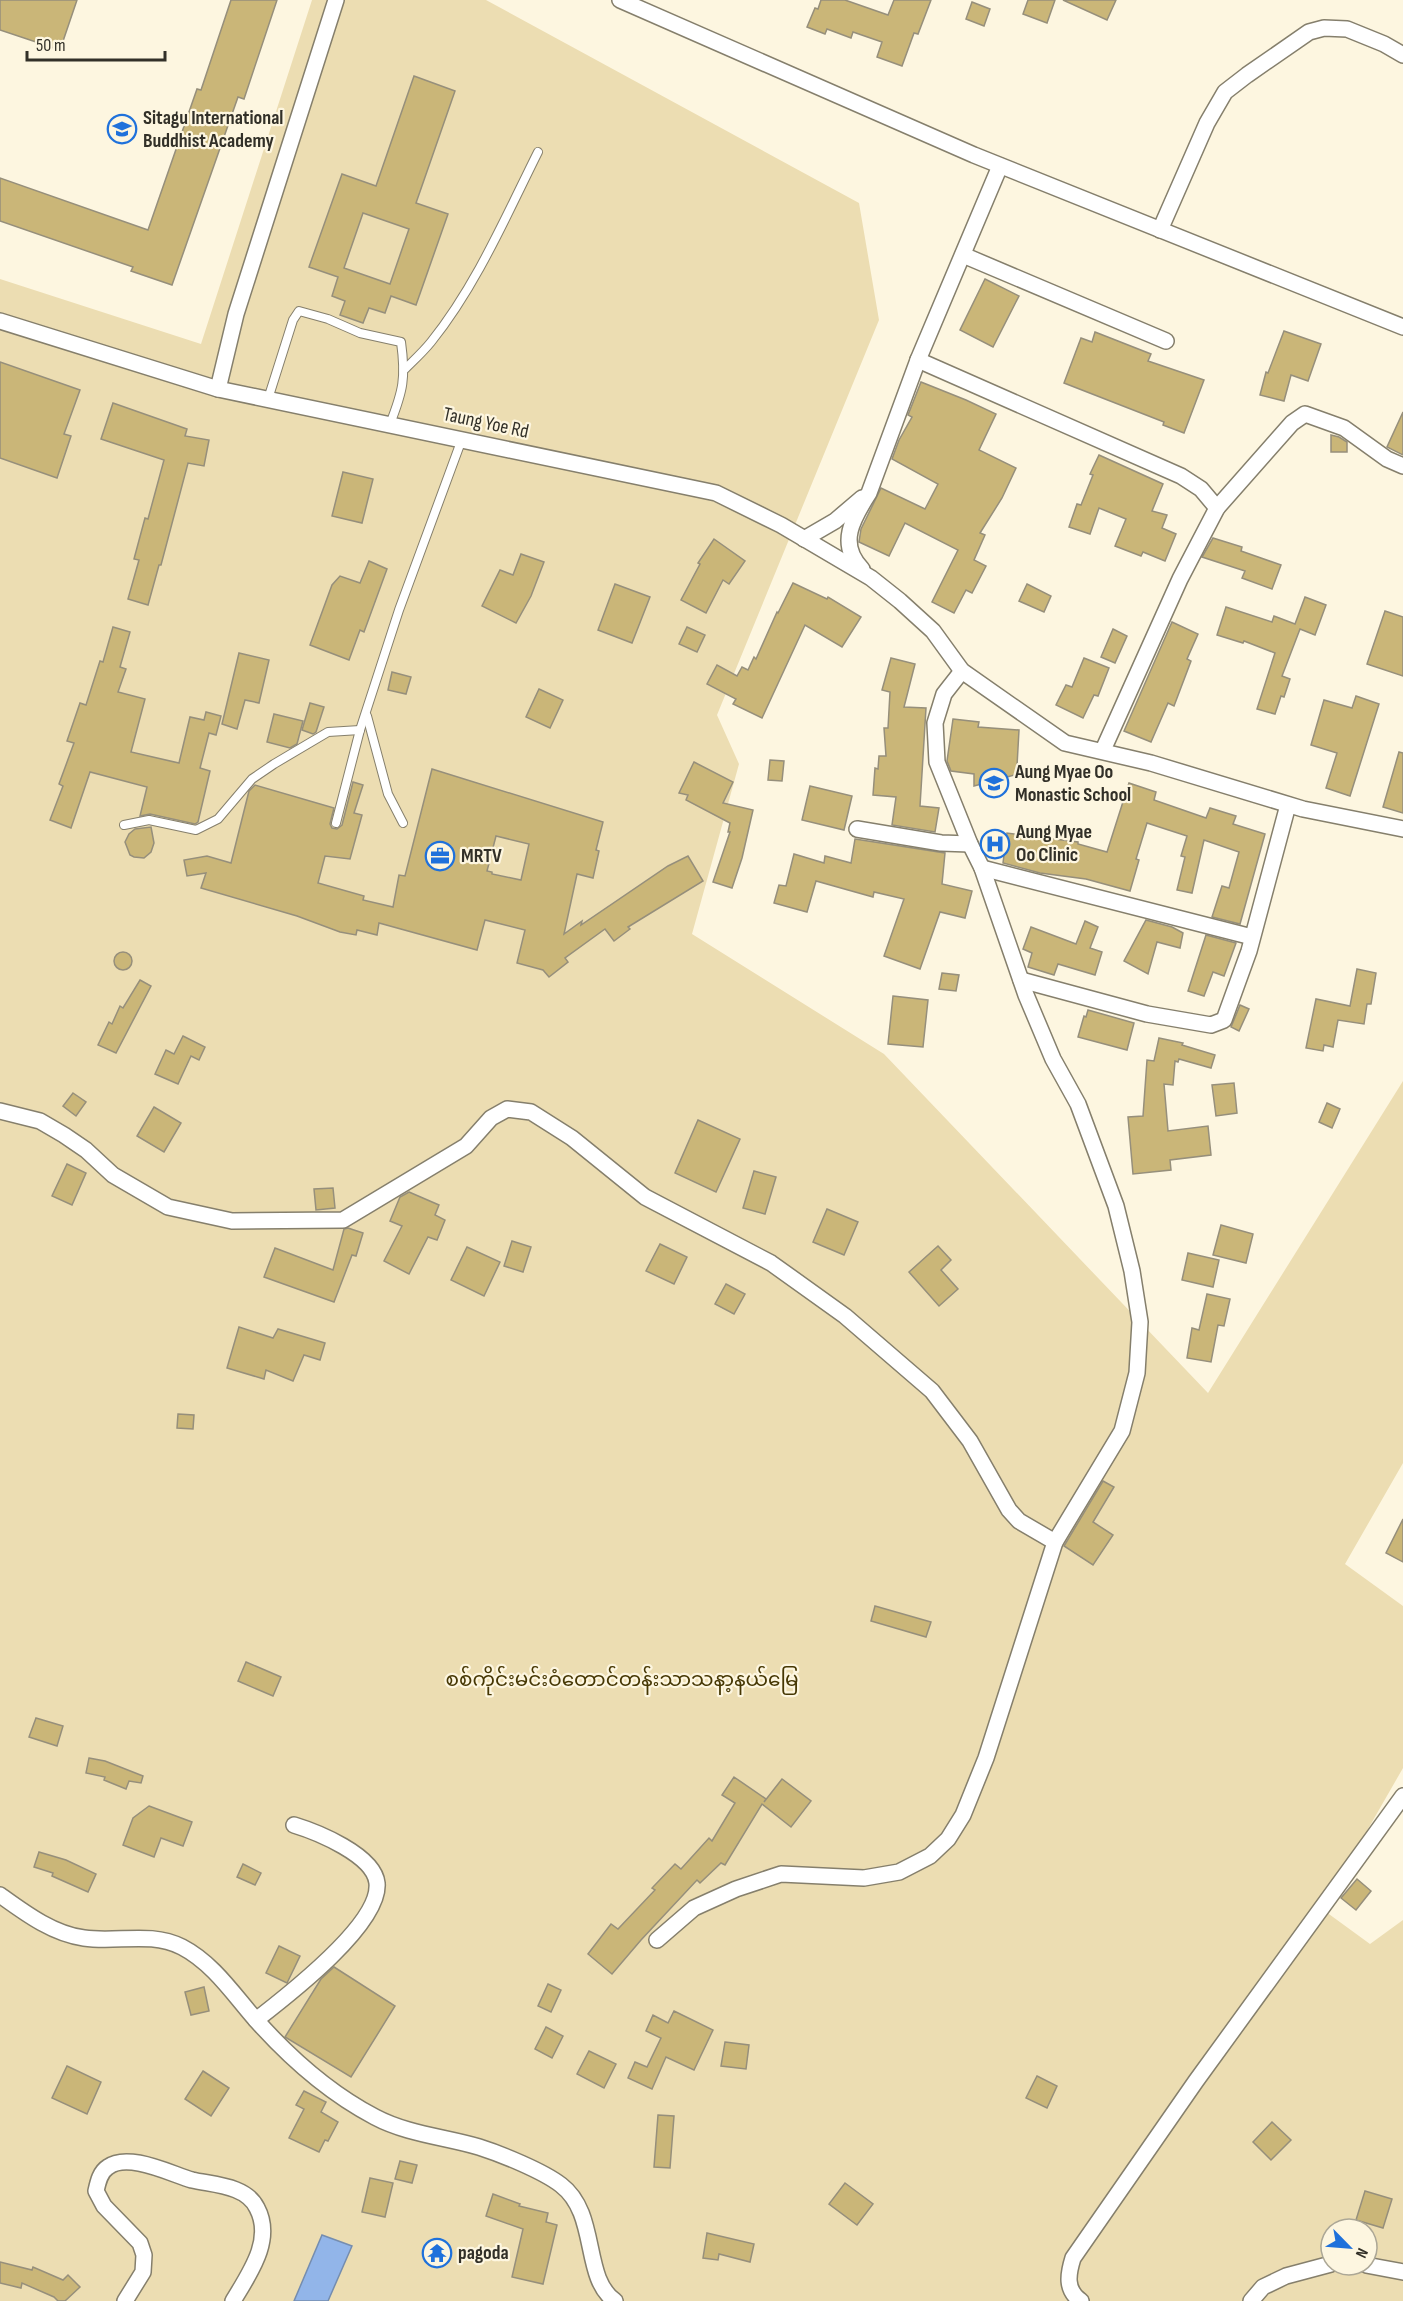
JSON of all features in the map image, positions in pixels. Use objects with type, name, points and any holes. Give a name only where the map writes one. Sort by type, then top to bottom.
[{"type":"street","points":[[218,389],[236,314],[336,0]]},
{"type":"street","points":[[620,0],[1000,166],[1403,327]]},
{"type":"street","points":[[1160,230],[1207,123],[1225,92],[1309,32],[1324,28],[1347,29],[1384,44],[1403,55]]},
{"type":"street","points":[[871,578],[853,560],[848,538],[857,513],[868,493],[918,360],[1000,166]]},
{"type":"street","points":[[963,255],[1166,341]]},
{"type":"street","name":"Taung Yoe Rd","points":[[0,321],[218,389],[716,493],[804,538],[871,578],[933,631],[962,671],[1065,743],[1081,748],[1103,750],[1288,805],[1403,829]]},
{"type":"street","points":[[918,360],[1181,477],[1201,489],[1217,508]]},
{"type":"street","points":[[1103,750],[1175,590],[1217,508],[1293,423],[1305,414],[1344,428],[1387,459],[1403,466]]},
{"type":"street","points":[[804,538],[834,521],[868,493]]},
{"type":"street","points":[[657,1940],[694,1908],[736,1889],[781,1874],[864,1878],[899,1872],[930,1856],[948,1839],[963,1815],[986,1758],[1055,1542],[1122,1431],[1137,1373],[1140,1322],[1132,1271],[1116,1206],[1078,1104],[1045,1041],[982,868],[937,762],[934,723],[944,694],[962,671]]},
{"type":"street","points":[[1021,980],[1147,1014],[1211,1025],[1224,1020],[1252,937],[1288,805]]},
{"type":"street","points":[[857,829],[941,843],[970,844]]},
{"type":"street","points":[[982,868],[1252,937]]},
{"type":"street","points":[[0,1111],[40,1121],[86,1150],[112,1175],[168,1207],[232,1221],[343,1220],[466,1146],[491,1118],[507,1108],[531,1112],[572,1138],[645,1197],[771,1263],[875,1341],[932,1391],[970,1441],[1009,1510],[1019,1521],[1055,1542]]},
{"type":"street","points":[[1081,2301],[1075,2297],[1067,2278],[1073,2258],[1196,2081],[1403,1796]]},
{"type":"street","points":[[256,2020],[288,1996],[334,1953],[357,1928],[375,1899],[377,1881],[369,1867],[340,1843],[318,1832],[294,1825]]},
{"type":"street","points":[[0,1895],[30,1917],[59,1931],[83,1938],[151,1939],[181,1947],[218,1975],[256,2020],[302,2067],[374,2117],[427,2135],[480,2148],[526,2166],[560,2184],[573,2196],[582,2210],[595,2266],[609,2297],[615,2301]]},
{"type":"street","points":[[125,2301],[143,2272],[144,2255],[140,2243],[104,2206],[96,2191],[99,2177],[108,2166],[126,2162],[165,2170],[191,2180],[222,2185],[247,2196],[257,2206],[262,2230],[260,2252],[233,2301]]},
{"type":"street","points":[[1251,2301],[1263,2287],[1286,2276],[1319,2267]]},
{"type":"street","points":[[1379,2267],[1403,2272]]},
{"type":"lane","points":[[405,369],[430,342],[460,300],[497,235],[538,152]]},
{"type":"lane","points":[[268,399],[299,311],[328,319],[360,333],[401,342],[405,369],[401,397],[390,424]]},
{"type":"lane","points":[[336,822],[360,730],[399,610],[462,439]]},
{"type":"lane","points":[[367,714],[388,794],[403,823]]},
{"type":"lane","points":[[124,825],[149,820],[196,830],[218,819],[252,779],[274,764],[328,732],[360,730]]},
{"type":"green space","name":"စစ်ကိုင်းမင်းဝံတောင်တန်းသာသနာ့နယ်မြေ","points":[[312,0],[486,0],[859,203],[879,320],[717,715],[739,764],[692,934],[884,1054],[1208,1393],[1403,1081],[1403,1463],[1345,1564],[1403,1606],[1403,1768],[1322,1909],[1370,1944],[1403,1920],[1403,2301],[0,2301],[0,279],[201,344]]},
{"type":"water","points":[[322,2235],[352,2246],[328,2301],[294,2301]]},
{"type":"building","points":[[0,0],[77,0],[60,50],[0,30]]},
{"type":"building","points":[[231,0],[277,0],[244,99],[238,97],[172,285],[131,271],[133,267],[0,221],[0,178],[148,230],[197,89],[201,90]]},
{"type":"building","points":[[821,0],[845,0],[888,15],[894,0],[931,0],[918,34],[914,33],[902,66],[877,57],[882,42],[853,32],[851,38],[827,29],[825,34],[807,27]]},
{"type":"building","points":[[1028,0],[1055,0],[1047,23],[1023,14]]},
{"type":"building","points":[[1063,0],[1116,0],[1107,20]]},
{"type":"building","points":[[972,2],[990,9],[984,26],[966,19]]},
{"type":"building","points":[[414,76],[455,91],[416,203],[448,214],[416,305],[391,296],[385,313],[369,308],[363,323],[340,315],[345,301],[332,296],[338,277],[309,267],[342,174],[376,186]],"holes":[[[363,213],[409,229],[390,284],[344,268]]]},
{"type":"building","points":[[985,279],[1019,296],[993,347],[960,330]]},
{"type":"building","points":[[1284,331],[1321,344],[1308,381],[1291,375],[1284,401],[1260,395],[1266,372],[1268,373]]},
{"type":"building","points":[[1095,332],[1151,354],[1148,361],[1204,380],[1184,433],[1163,425],[1164,422],[1064,383],[1081,338],[1092,342]]},
{"type":"building","points":[[0,362],[80,390],[64,434],[71,436],[57,478],[0,458]]},
{"type":"building","points":[[921,382],[996,414],[979,450],[1016,468],[1002,498],[980,533],[985,535],[974,560],[986,566],[972,593],[966,590],[954,613],[932,602],[958,550],[905,523],[889,556],[859,542],[861,529],[881,488],[925,509],[938,484],[892,459],[899,440],[912,417],[908,415]]},
{"type":"building","points":[[113,403],[187,429],[185,436],[209,440],[204,466],[188,463],[148,605],[128,599],[139,560],[134,559],[164,460],[101,439]]},
{"type":"building","points":[[1403,412],[1403,455],[1387,447]]},
{"type":"building","points":[[1331,435],[1347,442],[1347,452],[1331,452]]},
{"type":"building","points":[[1099,455],[1163,484],[1152,511],[1167,515],[1162,528],[1176,534],[1165,561],[1143,552],[1141,556],[1115,546],[1126,519],[1099,508],[1090,534],[1069,527],[1077,504],[1081,505],[1093,475],[1090,474]]},
{"type":"building","points":[[343,472],[373,479],[362,523],[332,516]]},
{"type":"building","points":[[1213,538],[1242,547],[1241,551],[1281,565],[1272,589],[1242,578],[1245,571],[1202,557]]},
{"type":"building","points":[[714,539],[745,561],[729,584],[723,580],[706,613],[681,600],[700,564],[698,563]]},
{"type":"building","points":[[521,554],[544,562],[531,596],[516,623],[482,606],[500,570],[513,575]]},
{"type":"building","points":[[369,561],[387,569],[364,632],[360,630],[349,660],[310,645],[332,585],[340,576],[360,583]]},
{"type":"building","points":[[793,583],[827,599],[828,597],[861,617],[842,647],[805,625],[762,718],[733,704],[736,699],[707,684],[717,665],[737,676],[742,667],[748,670],[754,657],[756,659]]},
{"type":"building","points":[[615,584],[650,597],[632,643],[598,630]]},
{"type":"building","points":[[1027,584],[1051,596],[1044,612],[1019,601]]},
{"type":"building","points":[[1305,597],[1326,605],[1315,635],[1300,629],[1282,676],[1290,679],[1275,714],[1257,709],[1275,653],[1244,641],[1243,643],[1217,635],[1226,607],[1272,622],[1274,616],[1295,624]]},
{"type":"building","points":[[1385,611],[1403,617],[1403,676],[1367,664]]},
{"type":"building","points":[[1172,622],[1198,634],[1187,659],[1191,661],[1174,706],[1168,703],[1151,742],[1124,731]]},
{"type":"building","points":[[113,627],[130,632],[120,667],[126,669],[118,692],[145,699],[131,752],[179,763],[190,717],[204,720],[206,712],[221,716],[216,735],[209,733],[200,768],[210,771],[198,822],[195,824],[150,814],[140,816],[147,787],[90,772],[71,828],[50,820],[63,786],[59,784],[74,743],[67,741],[80,703],[86,705],[100,661],[103,662]]},
{"type":"building","points":[[687,627],[705,635],[697,652],[679,644]]},
{"type":"building","points":[[1113,629],[1127,636],[1115,663],[1101,657]]},
{"type":"building","points":[[239,653],[269,660],[259,703],[245,700],[237,729],[222,724]]},
{"type":"building","points":[[891,658],[915,664],[904,707],[926,708],[920,806],[939,808],[935,832],[892,825],[896,797],[873,795],[875,768],[878,769],[879,756],[886,756],[884,728],[888,728],[890,692],[882,690]]},
{"type":"building","points":[[1084,658],[1109,668],[1098,696],[1094,695],[1083,718],[1056,705],[1066,685],[1072,687]]},
{"type":"building","points":[[392,672],[411,677],[406,694],[388,690]]},
{"type":"building","points":[[539,689],[563,700],[550,728],[526,717]]},
{"type":"building","points":[[1356,696],[1379,704],[1350,796],[1326,788],[1337,753],[1311,745],[1324,700],[1352,708]]},
{"type":"building","points":[[310,703],[324,707],[316,732],[313,734],[302,730]]},
{"type":"building","points":[[274,714],[303,721],[297,744],[290,748],[267,742]]},
{"type":"building","points":[[953,719],[979,722],[978,727],[1019,730],[1017,766],[1022,773],[974,786],[974,774],[951,771],[947,761]]},
{"type":"building","points":[[1399,752],[1403,753],[1403,813],[1383,807]]},
{"type":"building","points":[[770,760],[784,761],[782,781],[768,780]]},
{"type":"building","points":[[694,762],[733,782],[723,803],[753,810],[742,858],[732,888],[713,882],[730,832],[728,832],[730,823],[686,800],[688,795],[679,793]]},
{"type":"building","points":[[432,769],[603,822],[596,850],[599,851],[593,878],[577,874],[564,934],[668,866],[688,856],[703,881],[628,927],[630,929],[614,941],[605,929],[565,958],[568,962],[549,977],[543,970],[517,963],[525,930],[485,920],[477,950],[379,923],[377,935],[357,930],[356,935],[340,932],[297,916],[201,888],[206,873],[187,876],[184,860],[207,856],[231,863],[249,791],[255,785],[334,808],[330,824],[332,828],[337,829],[342,825],[353,782],[363,785],[354,813],[362,815],[350,859],[325,856],[318,883],[364,896],[363,900],[393,907],[399,875],[405,876]],"holes":[[[496,836],[529,844],[521,880],[487,871]]]},
{"type":"building","points":[[1129,783],[1156,792],[1154,800],[1206,818],[1210,808],[1236,816],[1233,824],[1265,834],[1240,924],[1212,917],[1222,886],[1229,888],[1239,852],[1204,840],[1192,893],[1177,890],[1185,857],[1181,856],[1187,836],[1147,823],[1136,859],[1139,860],[1130,891],[1086,879],[1040,873],[1003,863],[1007,833],[1078,842],[1078,844],[1107,852]]},
{"type":"building","points":[[810,786],[852,796],[844,830],[802,820]]},
{"type":"building","points":[[151,827],[154,843],[151,852],[144,858],[130,855],[125,842],[129,834],[135,829]]},
{"type":"building","points":[[855,839],[945,853],[942,884],[972,891],[965,918],[940,912],[920,969],[884,956],[904,899],[874,892],[873,897],[816,881],[807,912],[774,903],[779,885],[786,886],[794,854],[824,863],[825,856],[851,863]]},
{"type":"building","points":[[1146,920],[1172,927],[1183,933],[1180,948],[1157,942],[1148,974],[1124,961]]},
{"type":"building","points":[[1085,921],[1098,927],[1090,948],[1102,952],[1095,975],[1058,964],[1054,975],[1028,967],[1032,953],[1023,949],[1031,927],[1076,944]]},
{"type":"building","points":[[1206,935],[1236,943],[1224,976],[1213,972],[1204,996],[1188,991]]},
{"type":"building","points":[[123,952],[129,955],[132,961],[129,967],[123,970],[117,967],[114,961],[117,955]]},
{"type":"building","points":[[1357,969],[1376,973],[1371,1004],[1367,1004],[1364,1024],[1338,1020],[1333,1047],[1324,1045],[1323,1051],[1306,1048],[1316,999],[1350,1006]]},
{"type":"building","points":[[942,973],[959,975],[956,991],[939,989]]},
{"type":"building","points":[[140,980],[151,986],[116,1053],[98,1045],[109,1022],[112,1024],[120,1006],[123,1008]]},
{"type":"building","points":[[893,996],[928,1000],[923,1047],[888,1044]]},
{"type":"building","points":[[1240,1005],[1249,1009],[1239,1031],[1231,1027]]},
{"type":"building","points":[[1088,1010],[1134,1023],[1127,1050],[1078,1037]]},
{"type":"building","points":[[183,1036],[205,1047],[199,1060],[191,1056],[178,1084],[155,1074],[166,1050],[174,1054]]},
{"type":"building","points":[[1159,1038],[1183,1043],[1182,1045],[1215,1055],[1211,1068],[1179,1059],[1178,1062],[1175,1061],[1173,1085],[1164,1084],[1168,1131],[1208,1126],[1211,1155],[1170,1160],[1171,1170],[1133,1174],[1128,1117],[1143,1116],[1147,1060],[1154,1061]]},
{"type":"building","points":[[1234,1083],[1237,1113],[1216,1116],[1212,1085]]},
{"type":"building","points":[[73,1093],[86,1102],[76,1116],[63,1106]]},
{"type":"building","points":[[1327,1103],[1340,1109],[1332,1128],[1319,1122]]},
{"type":"building","points":[[154,1107],[181,1123],[164,1152],[137,1136]]},
{"type":"building","points":[[698,1120],[740,1139],[716,1192],[675,1173]]},
{"type":"building","points":[[67,1164],[86,1173],[72,1205],[52,1196]]},
{"type":"building","points":[[754,1171],[776,1177],[765,1214],[743,1208]]},
{"type":"building","points":[[333,1188],[335,1208],[316,1210],[314,1189]]},
{"type":"building","points":[[409,1192],[439,1205],[435,1215],[445,1220],[437,1240],[428,1237],[409,1274],[384,1261],[402,1226],[390,1221],[400,1197]]},
{"type":"building","points":[[827,1209],[858,1222],[844,1255],[813,1242]]},
{"type":"building","points":[[1221,1225],[1253,1234],[1246,1263],[1213,1255]]},
{"type":"building","points":[[348,1228],[363,1233],[356,1256],[352,1255],[334,1302],[264,1277],[275,1248],[333,1270],[344,1229]]},
{"type":"building","points":[[512,1241],[531,1247],[523,1272],[504,1266]]},
{"type":"building","points":[[660,1244],[687,1257],[674,1284],[646,1271]]},
{"type":"building","points":[[938,1246],[951,1260],[941,1270],[958,1289],[939,1306],[909,1272]]},
{"type":"building","points":[[467,1247],[500,1262],[484,1296],[451,1280]]},
{"type":"building","points":[[1188,1253],[1219,1260],[1213,1287],[1182,1280]]},
{"type":"building","points":[[726,1284],[745,1294],[734,1314],[715,1304]]},
{"type":"building","points":[[1207,1294],[1230,1299],[1224,1326],[1218,1325],[1211,1362],[1187,1358],[1192,1328],[1199,1330]]},
{"type":"building","points":[[239,1327],[273,1338],[278,1329],[325,1343],[320,1360],[304,1355],[293,1381],[266,1370],[264,1379],[227,1368]]},
{"type":"building","points":[[178,1414],[194,1415],[193,1429],[177,1428]]},
{"type":"building","points":[[1103,1481],[1114,1487],[1093,1522],[1113,1535],[1093,1565],[1064,1546]]},
{"type":"building","points":[[1403,1519],[1403,1562],[1386,1553]]},
{"type":"building","points":[[875,1606],[931,1622],[926,1637],[871,1621]]},
{"type":"building","points":[[246,1662],[281,1677],[273,1696],[238,1681]]},
{"type":"building","points":[[36,1718],[63,1726],[57,1746],[29,1737]]},
{"type":"building","points":[[89,1758],[105,1761],[143,1776],[141,1783],[129,1781],[126,1789],[104,1780],[105,1777],[86,1773]]},
{"type":"building","points":[[734,1777],[766,1799],[764,1802],[782,1779],[811,1801],[791,1827],[762,1804],[725,1865],[721,1863],[700,1883],[697,1880],[612,1974],[588,1954],[611,1924],[618,1929],[655,1890],[652,1888],[675,1864],[681,1869],[709,1838],[712,1841],[735,1803],[722,1795]]},
{"type":"building","points":[[149,1806],[192,1822],[183,1846],[161,1838],[154,1857],[123,1845],[133,1818]]},
{"type":"building","points":[[39,1852],[66,1860],[96,1874],[88,1892],[52,1876],[53,1873],[34,1867]]},
{"type":"building","points":[[243,1864],[261,1873],[255,1885],[237,1877]]},
{"type":"building","points":[[1357,1879],[1371,1891],[1356,1910],[1341,1898]]},
{"type":"building","points":[[279,1946],[300,1956],[287,1983],[266,1973]]},
{"type":"building","points":[[334,1967],[395,2006],[351,2077],[285,2037],[321,1979]]},
{"type":"building","points":[[548,1984],[561,1990],[551,2012],[538,2006]]},
{"type":"building","points":[[204,1987],[209,2011],[191,2015],[185,1992]]},
{"type":"building","points":[[674,2011],[713,2030],[694,2070],[666,2057],[652,2089],[628,2078],[635,2062],[647,2067],[661,2038],[646,2031],[653,2015],[668,2023]]},
{"type":"building","points":[[546,2027],[563,2036],[552,2058],[535,2049]]},
{"type":"building","points":[[725,2042],[749,2045],[746,2069],[721,2066]]},
{"type":"building","points":[[589,2051],[616,2064],[604,2088],[577,2074]]},
{"type":"building","points":[[67,2066],[101,2082],[87,2114],[52,2098]]},
{"type":"building","points":[[203,2071],[229,2088],[211,2116],[185,2099]]},
{"type":"building","points":[[1037,2076],[1057,2086],[1047,2108],[1026,2098]]},
{"type":"building","points":[[304,2091],[326,2102],[321,2112],[338,2122],[319,2152],[289,2138],[304,2109],[296,2105]]},
{"type":"building","points":[[658,2115],[674,2116],[670,2168],[654,2167]]},
{"type":"building","points":[[1272,2122],[1291,2140],[1271,2160],[1253,2142]]},
{"type":"building","points":[[400,2161],[417,2165],[412,2183],[395,2179]]},
{"type":"building","points":[[370,2178],[393,2183],[385,2217],[362,2212]]},
{"type":"building","points":[[845,2183],[873,2204],[857,2225],[829,2204]]},
{"type":"building","points":[[1365,2191],[1392,2199],[1383,2228],[1379,2227],[1379,2217],[1357,2217]]},
{"type":"building","points":[[493,2194],[520,2204],[519,2206],[548,2213],[546,2222],[557,2225],[543,2284],[512,2277],[523,2229],[486,2216]]},
{"type":"building","points":[[707,2233],[754,2244],[750,2262],[719,2254],[718,2260],[703,2258]]},
{"type":"building","points":[[0,2262],[32,2270],[33,2267],[63,2280],[68,2275],[80,2287],[65,2301],[58,2301],[22,2283],[21,2288],[0,2283]]},
{"type":"place","name":"Sitagu International Buddhist Academy","points":[[122,129]]},
{"type":"place","name":"Aung Myae Oo Monastic School","points":[[994,783]]},
{"type":"place","name":"Aung Myae Oo Clinic","points":[[995,844]]},
{"type":"place","name":"MRTV","points":[[440,856]]},
{"type":"place","name":"pagoda","points":[[437,2253]]}]
